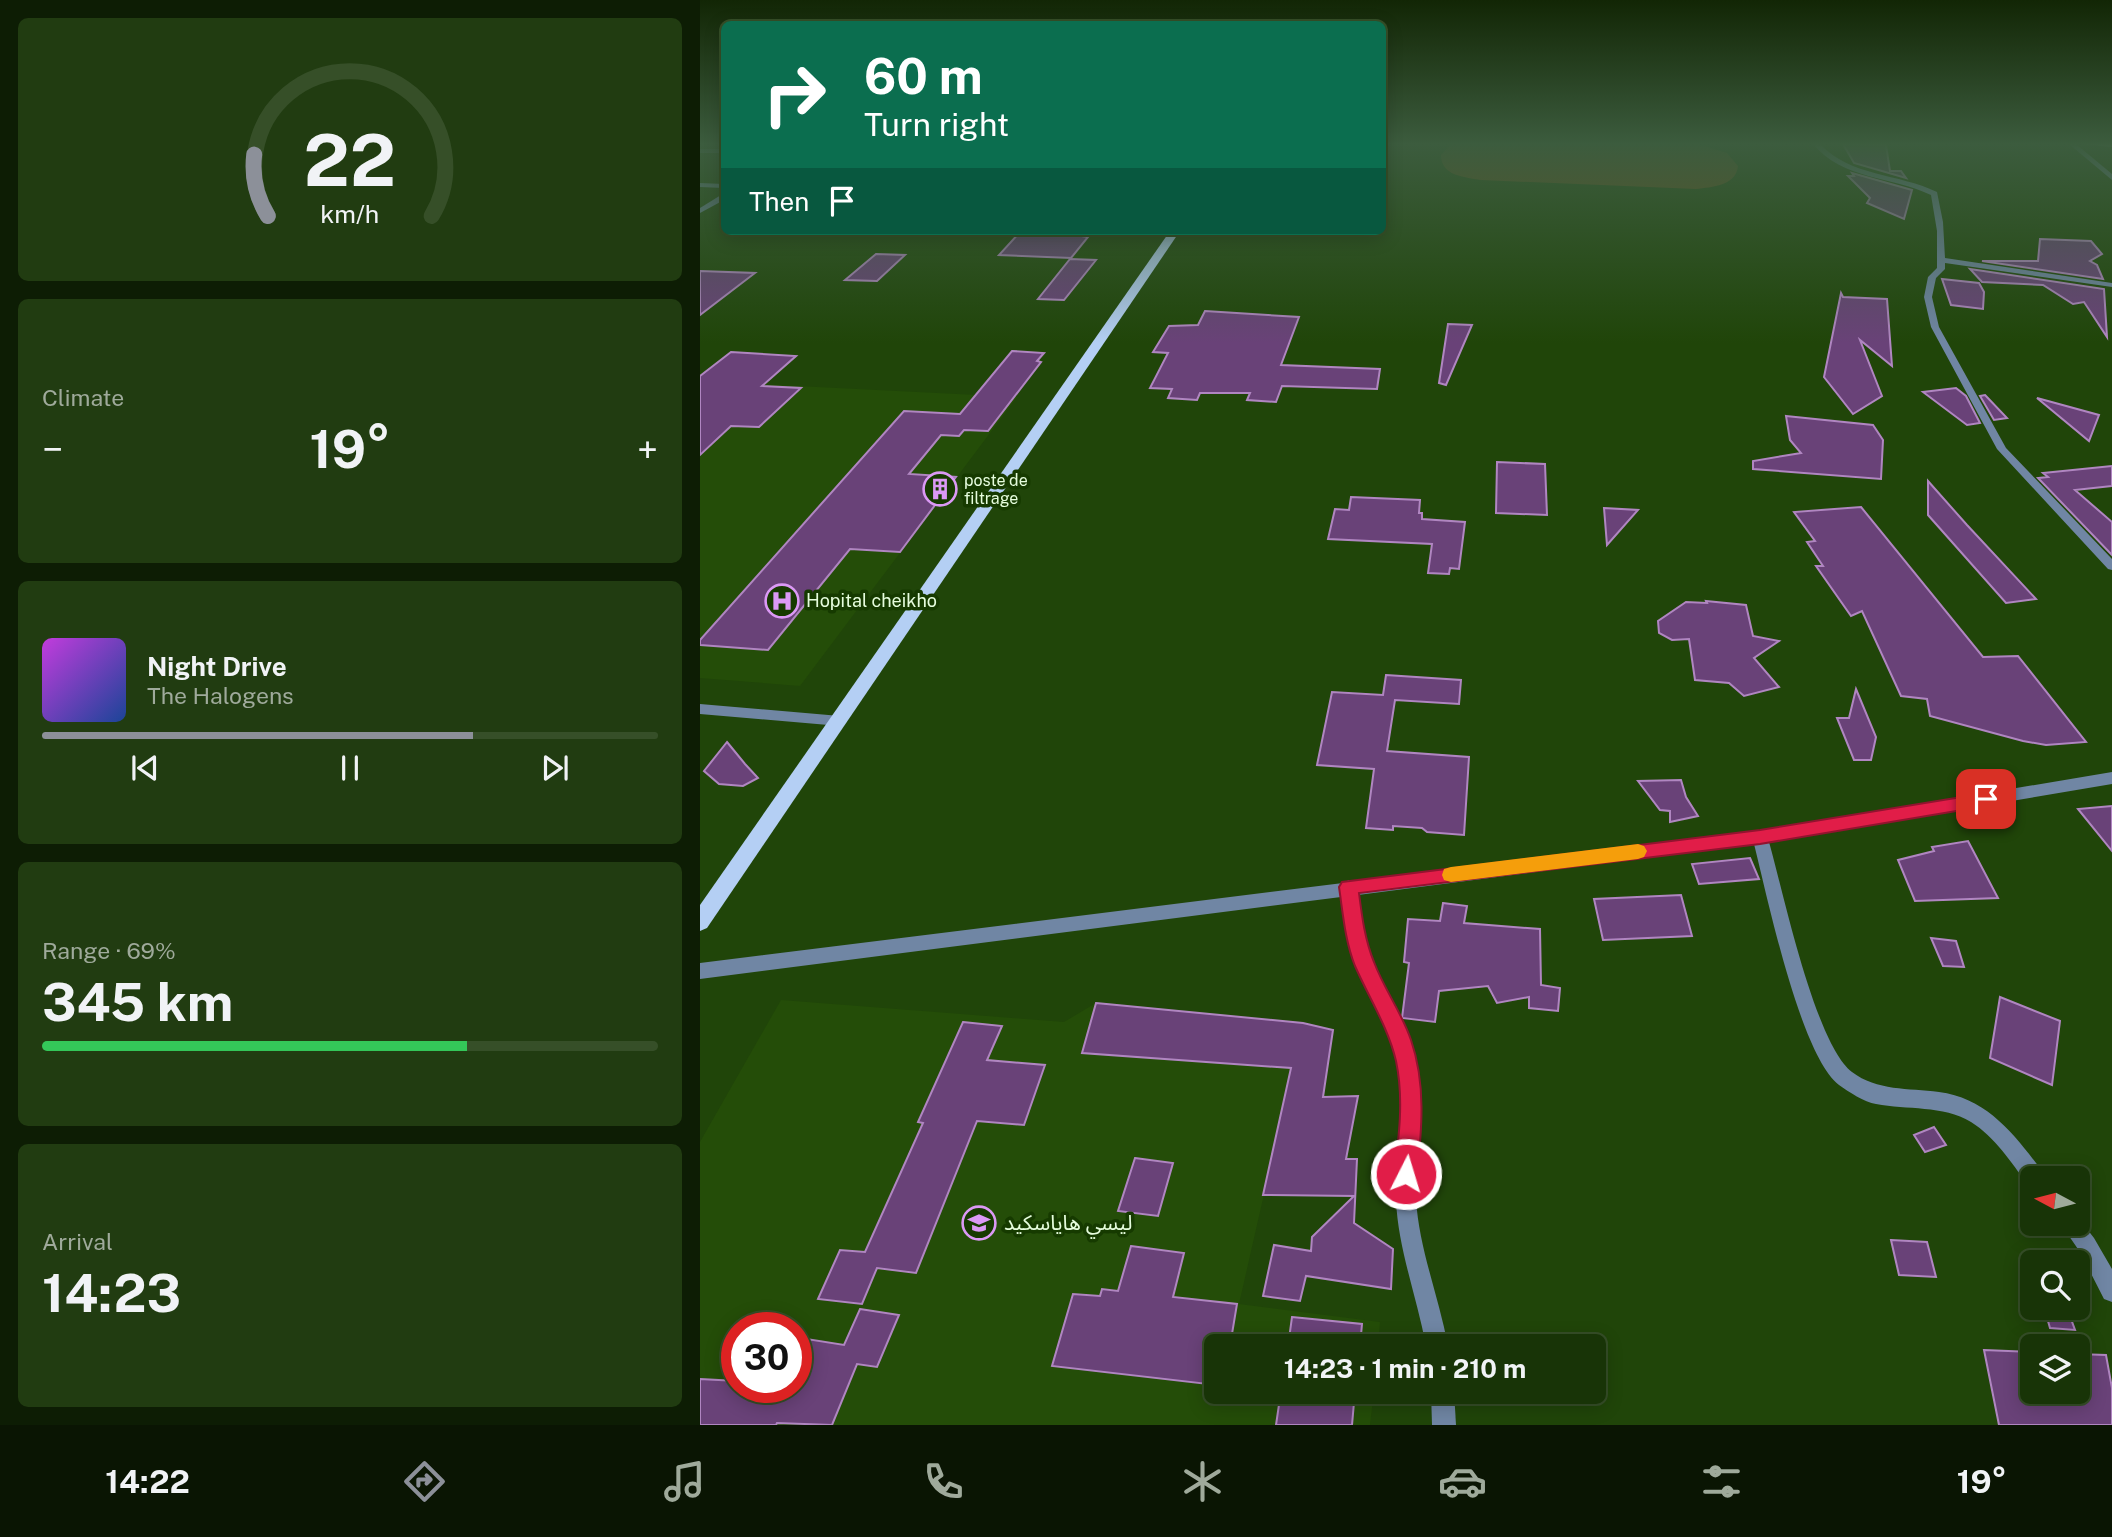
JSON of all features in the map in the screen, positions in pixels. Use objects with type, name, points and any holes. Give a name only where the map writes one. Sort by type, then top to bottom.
[{"type":"main road","points":[[700,922],[1172,235]]},
{"type":"street","points":[[1937,210],[1941,270],[1932,277],[1928,297],[1935,327],[2002,449],[2112,566]]},
{"type":"street","points":[[1941,260],[2112,285]]},
{"type":"street","points":[[700,709],[840,721]]},
{"type":"street","points":[[700,971],[1760,837],[2112,778]]},
{"type":"street","points":[[1760,837],[1803,999],[1822,1046],[1843,1077],[1874,1095],[1943,1102],[1976,1114],[2005,1139],[2026,1166]]},
{"type":"street","points":[[1349,887],[1356,939],[1365,965],[1400,1038],[1407,1064],[1412,1120],[1406,1203],[1410,1232],[1434,1334]]},
{"type":"street","points":[[2080,1236],[2112,1291]]},
{"type":"street","points":[[1443,1404],[1444,1425]]},
{"type":"shaded area","name":"Hopital cheikho","points":[[700,381],[1017,397],[800,686],[700,678]]},
{"type":"shaded area","name":"ليسي هاياسكيد","points":[[781,1000],[1064,1022],[1096,1003],[1303,1023],[1239,1304],[1380,1322],[1379,1334],[1204,1334],[1204,1404],[1372,1404],[1370,1425],[700,1425],[700,1142]]},
{"type":"building","points":[[1884,210],[1906,210],[1904,219]]},
{"type":"building","points":[[1017,235],[1088,237],[1071,258],[999,255]]},
{"type":"building","points":[[2040,239],[2091,241],[2102,254],[2090,261],[2097,265],[2103,279],[1982,261],[2038,261]]},
{"type":"building","points":[[876,254],[905,255],[877,281],[845,280]]},
{"type":"building","points":[[1070,259],[1096,260],[1064,300],[1038,299]]},
{"type":"building","points":[[1970,269],[2104,289],[2107,337],[2084,302],[2073,304],[2043,285],[1982,282]]},
{"type":"building","points":[[700,271],[755,273],[700,315]]},
{"type":"building","points":[[1942,279],[1979,283],[1984,292],[1983,309],[1951,305]]},
{"type":"building","points":[[1841,293],[1843,297],[1887,299],[1892,366],[1860,340],[1882,396],[1853,414],[1824,377]]},
{"type":"building","points":[[1205,311],[1299,317],[1281,365],[1380,369],[1377,389],[1282,386],[1276,402],[1247,400],[1250,393],[1200,393],[1197,400],[1168,398],[1172,389],[1150,388],[1168,353],[1153,352],[1169,326],[1198,325]]},
{"type":"building","points":[[1448,324],[1472,325],[1446,385],[1439,383]]},
{"type":"building","points":[[1012,351],[1044,353],[1037,361],[1041,362],[988,431],[964,430],[959,436],[941,435],[909,474],[956,477],[900,552],[850,549],[768,650],[700,645],[700,640],[904,411],[960,414]]},
{"type":"building","points":[[731,352],[796,356],[762,386],[801,388],[759,427],[731,426],[700,455],[700,376]]},
{"type":"building","points":[[1956,388],[1966,396],[1980,423],[1967,425],[1923,392]]},
{"type":"building","points":[[1985,395],[2007,418],[1994,420],[1980,396]]},
{"type":"building","points":[[2037,398],[2099,415],[2089,441]]},
{"type":"building","points":[[1786,416],[1873,425],[1883,440],[1881,479],[1753,469],[1753,461],[1801,453],[1790,440]]},
{"type":"building","points":[[1497,462],[1545,464],[1547,515],[1496,513]]},
{"type":"building","points":[[2112,466],[2112,486],[2075,490],[2112,522],[2112,555],[2038,478],[2048,477],[2043,473]]},
{"type":"building","points":[[1928,481],[2036,599],[2006,603],[1928,515]]},
{"type":"building","points":[[1351,497],[1420,500],[1419,513],[1422,513],[1422,519],[1465,522],[1459,569],[1450,568],[1449,574],[1428,573],[1432,544],[1328,539],[1335,509],[1349,510]]},
{"type":"building","points":[[1861,507],[1983,657],[2018,656],[2086,742],[2046,745],[2023,741],[1930,716],[1927,699],[1901,696],[1862,611],[1851,616],[1816,566],[1823,566],[1807,542],[1815,541],[1794,512]]},
{"type":"building","points":[[1604,508],[1638,510],[1607,545]]},
{"type":"building","points":[[1706,601],[1746,605],[1753,636],[1779,641],[1754,658],[1779,687],[1744,696],[1729,683],[1695,680],[1689,639],[1672,640],[1659,633],[1658,621],[1686,602],[1707,603]]},
{"type":"building","points":[[1386,675],[1461,680],[1459,704],[1395,700],[1387,751],[1469,757],[1464,835],[1427,832],[1422,828],[1366,828],[1374,769],[1317,765],[1332,692],[1383,695]]},
{"type":"building","points":[[1856,689],[1876,737],[1871,760],[1854,760],[1837,718],[1849,718]]},
{"type":"building","points":[[727,742],[758,778],[743,786],[719,784],[704,771]]},
{"type":"building","points":[[1681,780],[1686,797],[1698,816],[1670,822],[1670,811],[1660,810],[1638,781]]},
{"type":"building","points":[[2112,806],[2112,851],[2078,809]]},
{"type":"building","points":[[1968,841],[1998,898],[1915,901],[1898,860],[1934,851],[1932,847]]},
{"type":"building","points":[[1750,858],[1759,879],[1699,884],[1692,864]]},
{"type":"building","points":[[1681,895],[1692,936],[1603,940],[1594,899]]},
{"type":"building","points":[[1443,903],[1467,906],[1464,923],[1540,929],[1541,985],[1560,988],[1558,1011],[1529,1008],[1529,997],[1497,1003],[1488,986],[1439,991],[1435,1022],[1402,1018],[1409,963],[1404,962],[1408,919],[1440,921]]},
{"type":"building","points":[[1931,938],[1956,941],[1964,967],[1943,966]]},
{"type":"building","points":[[2000,997],[2060,1021],[2052,1085],[1990,1058]]},
{"type":"building","points":[[1096,1003],[1303,1023],[1333,1030],[1323,1097],[1358,1096],[1346,1159],[1357,1159],[1354,1223],[1393,1249],[1391,1289],[1306,1276],[1300,1301],[1263,1296],[1274,1245],[1311,1251],[1312,1237],[1354,1196],[1263,1195],[1291,1068],[1082,1053]]},
{"type":"building","points":[[963,1022],[1002,1026],[987,1060],[1045,1065],[1024,1125],[977,1121],[916,1273],[877,1268],[862,1304],[818,1299],[840,1250],[865,1252],[923,1123],[918,1122]]},
{"type":"building","points":[[1934,1127],[1946,1145],[1925,1152],[1914,1135]]},
{"type":"building","points":[[1135,1158],[1173,1163],[1158,1216],[1118,1211]]},
{"type":"building","points":[[1891,1240],[1927,1242],[1936,1277],[1899,1275]]},
{"type":"building","points":[[1131,1246],[1184,1253],[1173,1297],[1237,1304],[1232,1334],[1204,1334],[1204,1384],[1052,1366],[1073,1294],[1100,1296],[1102,1289],[1118,1291]]},
{"type":"building","points":[[860,1309],[899,1315],[877,1367],[857,1364],[832,1425],[700,1425],[700,1379],[721,1380],[721,1403],[812,1403],[812,1340],[844,1345]]},
{"type":"building","points":[[1292,1317],[1362,1324],[1361,1334],[1290,1334]]},
{"type":"building","points":[[2048,1320],[2071,1320],[2075,1330],[2050,1328]]},
{"type":"building","points":[[1984,1350],[2020,1352],[2020,1404],[2090,1404],[2090,1354],[2106,1355],[2112,1388],[2112,1425],[1999,1425]]},
{"type":"building","points":[[1279,1404],[1354,1404],[1352,1425],[1276,1425]]},
{"type":"slow traffic","points":[[1451,875],[1638,851]]},
{"type":"place","name":"poste de filtrage","points":[[940,489]]},
{"type":"place","name":"Hopital cheikho","points":[[782,601]]},
{"type":"place","name":"ليسي هاياسكيد","points":[[979,1223]]},
{"type":"route","points":[[1406,1174],[1412,1120],[1412,1092],[1407,1064],[1400,1038],[1377,992],[1356,939],[1350,913],[1349,887],[1760,837],[1986,799]]}]
